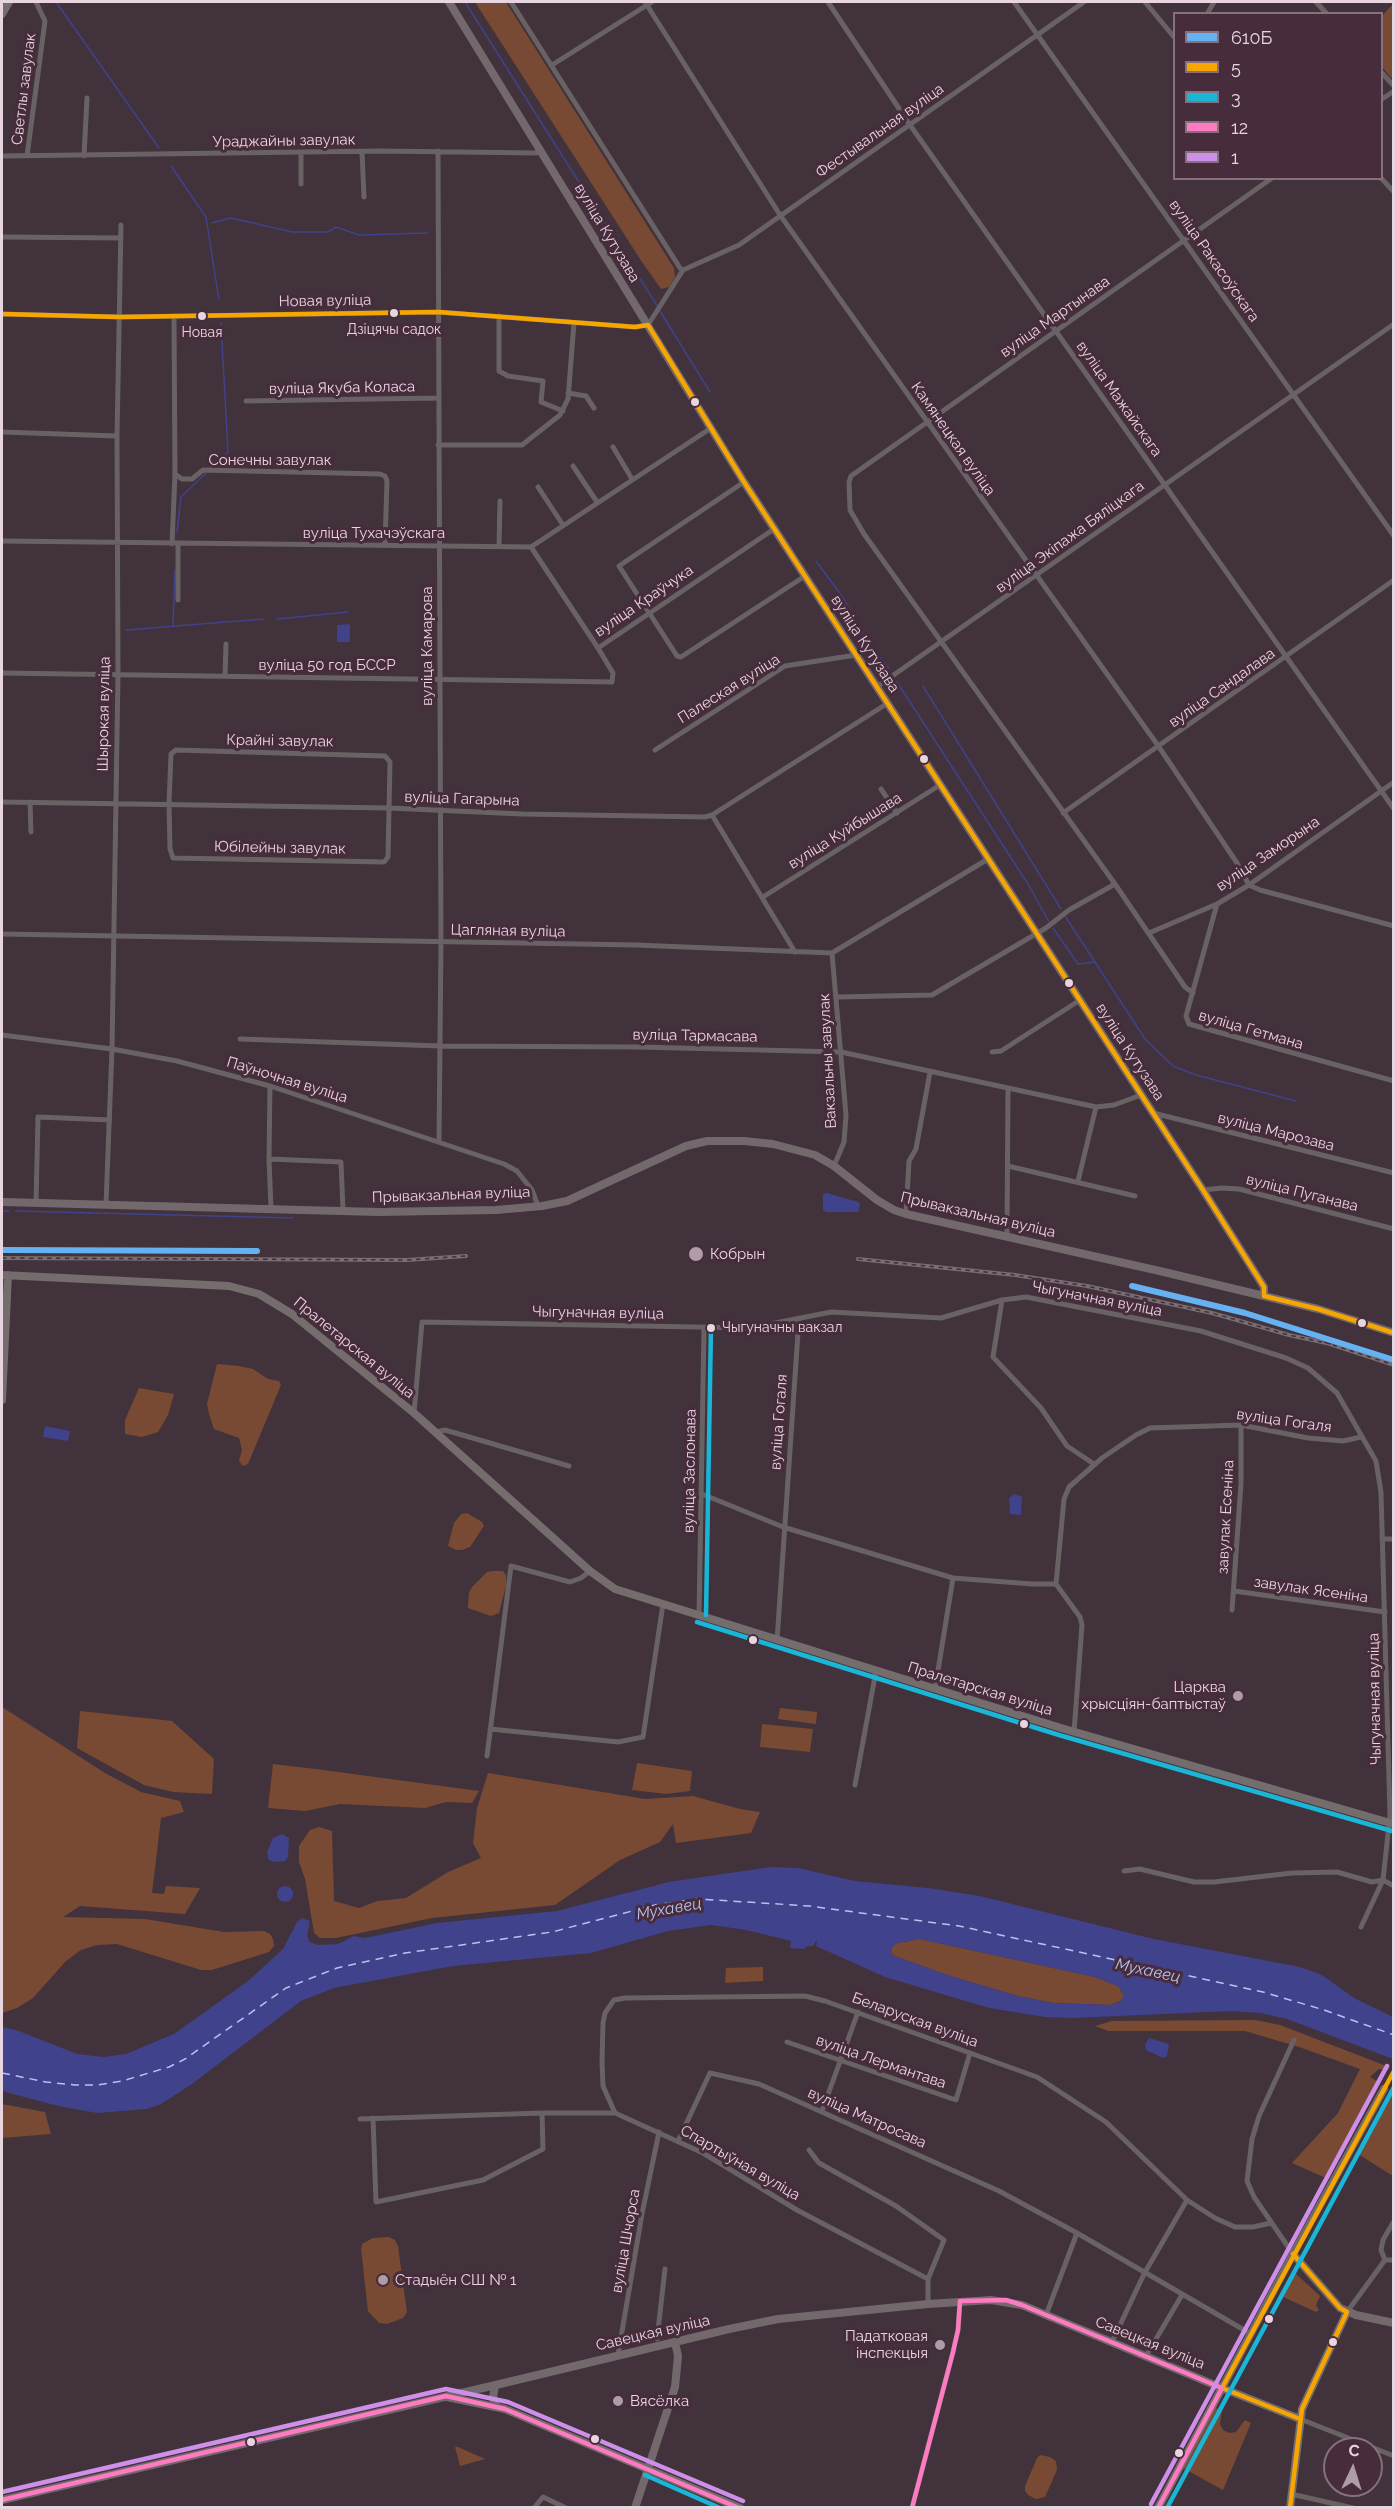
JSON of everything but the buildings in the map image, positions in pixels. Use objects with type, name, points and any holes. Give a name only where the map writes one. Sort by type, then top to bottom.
[{"type":"main road","points":[[2,14],[9,2]]},
{"type":"main road","name":"вуліца Кутузава","points":[[449,2],[744,482],[1203,1190],[1264,1287],[1264,1296]]},
{"type":"main road","name":"Прывакзальная вуліца","points":[[2,1202],[460,1212],[538,1206],[567,1201],[686,1146],[707,1141],[744,1141],[773,1144],[803,1151],[834,1166],[877,1200],[906,1214],[1318,1309],[1394,1333]]},
{"type":"main road","name":"Пралетарская вуліца","points":[[2,1400],[5,1275],[243,1288],[266,1298],[292,1314],[414,1413],[590,1571],[615,1589],[1074,1732],[1391,1823]]},
{"type":"main road","points":[[1158,2508],[1384,2089]]},
{"type":"main road","points":[[1293,2254],[1340,2308],[1347,2312],[1394,2323]]},
{"type":"main road","name":"Савецкая вуліца","points":[[2,2500],[778,2319],[960,2301],[1006,2300],[1300,2419]]},
{"type":"main road","points":[[1290,2508],[1302,2409],[1347,2312]]},
{"type":"main road","points":[[635,2508],[675,2387],[678,2356],[675,2342]]},
{"type":"main road","points":[[495,2386],[493,2397],[496,2406]]},
{"type":"main road","points":[[446,2396],[496,2406],[740,2508]]},
{"type":"street","name":"Светлы завулак","points":[[2,156],[27,156],[45,21],[36,2]]},
{"type":"street","points":[[511,2],[682,269],[648,325]]},
{"type":"street","name":"вуліца Мажайскага","points":[[828,2],[910,125],[1394,809]]},
{"type":"street","name":"вуліца Ракасоўскага","points":[[1014,2],[1394,536]]},
{"type":"street","name":"Фестывальная вуліца","points":[[682,269],[738,245],[1084,2]]},
{"type":"street","points":[[1145,2],[1173,36]]},
{"type":"street","points":[[552,66],[648,3]]},
{"type":"street","name":"Камянецкая вуліца","points":[[648,3],[780,215],[1159,747],[1237,863],[1249,885]]},
{"type":"street","points":[[1383,74],[1394,88]]},
{"type":"street","points":[[84,156],[87,98]]},
{"type":"street","name":"Ураджайны завулак","points":[[27,156],[438,151],[536,153],[541,150]]},
{"type":"street","name":"вуліца Камарова","points":[[438,151],[441,942],[439,1141]]},
{"type":"street","points":[[362,152],[364,198]]},
{"type":"street","points":[[301,153],[301,184]]},
{"type":"street","name":"вуліца Мартынава","points":[[943,642],[850,510],[851,476],[1056,330],[1185,242],[1269,180]]},
{"type":"street","points":[[1383,180],[1394,192]]},
{"type":"street","name":"Шырокая вуліца","points":[[106,1204],[110,1120],[117,674],[117,436],[121,225]]},
{"type":"street","points":[[2,237],[121,238]]},
{"type":"street","name":"Новая вуліца","points":[[2,314],[120,317],[438,312],[635,327],[648,325]]},
{"type":"street","points":[[174,316],[175,544],[178,600]]},
{"type":"street","points":[[499,316],[499,371],[508,376],[543,381],[542,402],[563,411]]},
{"type":"street","points":[[438,445],[522,445],[563,411],[568,393],[574,323]]},
{"type":"street","name":"вуліца Экіпажа Бяліцкага","points":[[878,686],[1394,324]]},
{"type":"street","points":[[568,393],[586,396],[594,408]]},
{"type":"street","name":"вуліца Якуба Коласа","points":[[246,400],[438,398]]},
{"type":"street","points":[[531,546],[711,428]]},
{"type":"street","points":[[2,432],[117,436]]},
{"type":"street","points":[[613,447],[632,478]]},
{"type":"street","points":[[573,466],[597,502]]},
{"type":"street","name":"Сонечны завулак","points":[[175,474],[182,479],[192,479],[203,470],[380,474],[387,480],[385,544]]},
{"type":"street","points":[[744,482],[619,566],[677,656],[681,657],[805,576]]},
{"type":"street","points":[[538,487],[563,525]]},
{"type":"street","points":[[499,546],[500,501]]},
{"type":"street","name":"вуліца Краўчука","points":[[531,546],[598,648],[774,529]]},
{"type":"street","name":"вуліца Тухачэўскага","points":[[2,541],[531,546]]},
{"type":"street","name":"вуліца Сандалава","points":[[1063,813],[1394,580]]},
{"type":"street","points":[[943,642],[1188,991],[1193,993]]},
{"type":"street","points":[[225,676],[226,644]]},
{"type":"street","name":"вуліца 50 год БССР","points":[[2,673],[612,682],[613,673],[598,648]]},
{"type":"street","name":"Палеская вуліца","points":[[655,750],[785,666],[856,655]]},
{"type":"street","name":"вуліца Гагарына","points":[[2,802],[388,808],[667,818],[712,815],[888,703]]},
{"type":"street","name":"Крайні завулак","points":[[169,804],[171,754],[176,750],[385,756],[390,762],[388,808]]},
{"type":"street","name":"вуліца Заморына","points":[[1149,933],[1217,904],[1249,885],[1394,782]]},
{"type":"street","name":"вуліца Куйбышава","points":[[763,897],[940,785]]},
{"type":"street","points":[[881,789],[897,813]]},
{"type":"street","points":[[30,802],[31,832]]},
{"type":"street","name":"Юбілейны завулак","points":[[169,804],[170,849],[173,858],[384,862],[388,857],[388,808]]},
{"type":"street","points":[[712,815],[795,952]]},
{"type":"street","points":[[832,953],[988,859]]},
{"type":"street","points":[[837,998],[932,994],[1046,928],[1069,910],[1115,884]]},
{"type":"street","points":[[1249,885],[1260,890],[1394,926]]},
{"type":"street","name":"вуліца Гетмана","points":[[1217,904],[1186,1016],[1187,1022],[1192,1026],[1394,1081]]},
{"type":"street","name":"Цагляная вуліца","points":[[2,934],[113,934],[636,945],[832,953]]},
{"type":"street","name":"Вакзальны завулак","points":[[832,953],[846,1115],[844,1142],[834,1166]]},
{"type":"street","points":[[992,1052],[1001,1051],[1080,1000]]},
{"type":"street","name":"Паўночная вуліца","points":[[2,1035],[111,1049],[177,1061],[270,1086],[439,1141],[518,1170],[532,1190],[538,1206]]},
{"type":"street","name":"вуліца Тармасава","points":[[240,1039],[440,1046],[638,1047],[841,1052],[1096,1107],[1114,1106],[1141,1095]]},
{"type":"street","points":[[906,1214],[909,1161],[916,1149],[930,1072]]},
{"type":"street","points":[[270,1086],[271,1208]]},
{"type":"street","points":[[1007,1236],[1008,1088]]},
{"type":"street","points":[[1078,1181],[1096,1107]]},
{"type":"street","name":"вуліца Марозава","points":[[1153,1113],[1394,1173]]},
{"type":"street","points":[[36,1203],[38,1117],[110,1120]]},
{"type":"street","points":[[269,1159],[341,1162],[343,1211]]},
{"type":"street","points":[[1008,1166],[1135,1196]]},
{"type":"street","name":"вуліца Пуганава","points":[[1203,1190],[1239,1189],[1394,1229]]},
{"type":"street","name":"Чыгуначная вуліца","points":[[414,1413],[422,1322],[750,1328],[831,1312],[941,1318],[1002,1300],[1026,1297],[1201,1331],[1286,1358],[1308,1368],[1337,1393],[1376,1461],[1381,1492],[1391,1823],[1383,1880]]},
{"type":"street","points":[[1002,1300],[993,1357],[1041,1408],[1067,1446],[1094,1464]]},
{"type":"street","name":"вуліца Гогаля","points":[[777,1641],[798,1318]]},
{"type":"street","name":"вуліца Заслонава","points":[[699,1615],[704,1328]]},
{"type":"street","name":"вуліца Гогаля","points":[[1056,1584],[1064,1498],[1069,1487],[1094,1464],[1150,1428],[1241,1425],[1308,1438],[1343,1441],[1361,1437]]},
{"type":"street","name":"завулак Есеніна","points":[[1232,1610],[1241,1484],[1241,1425]]},
{"type":"street","points":[[436,1432],[446,1430],[569,1466]]},
{"type":"street","points":[[702,1494],[783,1527],[953,1578],[1056,1584],[1080,1617],[1082,1625],[1074,1732]]},
{"type":"street","points":[[1382,1539],[1394,1539]]},
{"type":"street","points":[[487,1756],[511,1566],[570,1582],[590,1571]]},
{"type":"street","points":[[935,1689],[953,1578]]},
{"type":"street","name":"завулак Ясеніна","points":[[1233,1591],[1385,1612]]},
{"type":"street","points":[[490,1729],[618,1742],[643,1737],[663,1604]]},
{"type":"street","points":[[855,1785],[876,1671]]},
{"type":"street","points":[[1124,1871],[1140,1869],[1194,1882],[1214,1882],[1292,1873],[1337,1872],[1372,1882],[1383,1880],[1394,1886]]},
{"type":"street","points":[[1360,1927],[1383,1880]]},
{"type":"street","name":"Беларуская вуліца","points":[[615,2113],[603,2086],[602,2062],[603,2023],[605,2013],[614,2000],[793,1995],[825,2001],[858,2012],[1037,2077],[1106,2122],[1187,2200],[1215,2218],[1235,2227],[1252,2228],[1271,2223]]},
{"type":"street","points":[[822,2111],[858,2012]]},
{"type":"street","points":[[1293,2254],[1271,2223],[1247,2181],[1252,2139],[1259,2116],[1294,2040]]},
{"type":"street","name":"вуліца Лермантава","points":[[787,2042],[956,2100],[970,2053]]},
{"type":"street","name":"вуліца Матросава","points":[[678,2140],[710,2073],[759,2084],[999,2191],[1077,2233],[1144,2274],[1251,2334]]},
{"type":"street","points":[[373,2118],[376,2202],[483,2180],[543,2149],[542,2113]]},
{"type":"street","name":"Спартыўная вуліца","points":[[360,2118],[615,2113],[703,2152],[797,2210],[928,2279]]},
{"type":"street","name":"вуліца Шчорса","points":[[618,2355],[642,2214],[659,2132]]},
{"type":"street","points":[[809,2150],[819,2163],[896,2206],[944,2240],[928,2279],[928,2304]]},
{"type":"street","points":[[1112,2342],[1144,2274],[1187,2200]]},
{"type":"street","points":[[1385,2260],[1381,2250],[1383,2240],[1394,2221]]},
{"type":"street","points":[[1046,2315],[1077,2233]]},
{"type":"street","points":[[1385,2260],[1394,2260]]},
{"type":"street","points":[[1347,2312],[1385,2260]]},
{"type":"street","points":[[657,2339],[664,2269]]},
{"type":"street","points":[[1146,2356],[1182,2295]]},
{"type":"street","points":[[912,2508],[954,2352],[960,2301]]},
{"type":"street","points":[[1300,2419],[1394,2456]]},
{"type":"street","points":[[1291,2494],[1353,2508]]},
{"type":"street","points":[[534,2508],[543,2497],[566,2508]]},
{"type":"shaded area","points":[[475,2],[506,2],[674,268],[675,277],[669,287],[661,289],[642,262]]},
{"type":"shaded area","points":[[1393,4],[1393,80],[1383,68],[1383,15]]},
{"type":"shaded area","points":[[217,1364],[253,1369],[268,1379],[279,1381],[281,1385],[248,1464],[243,1466],[239,1461],[242,1450],[239,1438],[214,1429],[209,1414],[207,1404]]},
{"type":"shaded area","points":[[139,1388],[174,1394],[168,1415],[158,1432],[142,1437],[125,1434],[125,1420]]},
{"type":"shaded area","points":[[467,1513],[482,1522],[484,1526],[470,1547],[456,1550],[448,1546],[454,1523],[461,1514]]},
{"type":"shaded area","points":[[503,1571],[506,1575],[506,1586],[499,1613],[491,1616],[468,1608],[469,1592],[473,1586],[487,1572]]},
{"type":"shaded area","points":[[2,1707],[105,1773],[141,1792],[180,1801],[184,1812],[161,1818],[152,1893],[164,1894],[166,1886],[200,1888],[185,1914],[80,1906],[63,1917],[145,1919],[224,1932],[264,1931],[273,1939],[274,1946],[269,1952],[212,1970],[201,1970],[117,1944],[97,1945],[81,1950],[66,1961],[33,1998],[17,2008],[2,2013]]},
{"type":"shaded area","points":[[780,1708],[817,1712],[816,1724],[778,1719]]},
{"type":"shaded area","points":[[80,1711],[172,1721],[214,1759],[212,1794],[173,1792],[144,1785],[77,1748]]},
{"type":"shaded area","points":[[762,1724],[813,1729],[810,1752],[760,1747]]},
{"type":"shaded area","points":[[637,1763],[692,1771],[690,1791],[666,1794],[632,1790]]},
{"type":"shaded area","points":[[273,1764],[479,1791],[472,1803],[446,1802],[425,1808],[340,1804],[305,1811],[268,1808]]},
{"type":"shaded area","points":[[488,1773],[645,1799],[693,1796],[760,1812],[751,1833],[676,1843],[673,1824],[660,1842],[620,1860],[555,1905],[432,1918],[336,1938],[320,1938],[314,1933],[305,1879],[299,1862],[299,1846],[310,1830],[319,1827],[332,1831],[334,1901],[359,1908],[377,1901],[406,1898],[448,1872],[481,1858],[473,1843],[477,1808]]},
{"type":"shaded area","points":[[920,1939],[1095,1977],[1118,1986],[1124,1995],[1121,2001],[1110,2005],[1053,2003],[1018,1996],[947,1975],[892,1955],[891,1948],[897,1943]]},
{"type":"shaded area","points":[[763,1967],[763,1981],[725,1983],[726,1968]]},
{"type":"shaded area","points":[[1255,2020],[1280,2025],[1389,2067],[1388,2070],[1379,2069],[1370,2077],[1380,2083],[1328,2179],[1292,2163],[1338,2113],[1360,2069],[1245,2031],[1108,2031],[1095,2026],[1112,2021]]},
{"type":"shaded area","points":[[1394,2090],[1393,2176],[1358,2154]]},
{"type":"shaded area","points":[[2,2104],[45,2112],[51,2134],[2,2138]]},
{"type":"shaded area","name":"Стадыён СШ № 1","points":[[389,2237],[395,2240],[398,2246],[407,2312],[403,2318],[387,2324],[379,2323],[368,2311],[361,2249],[362,2244],[373,2238]]},
{"type":"shaded area","points":[[1294,2272],[1320,2296],[1316,2305],[1319,2310],[1316,2312],[1283,2297]]},
{"type":"shaded area","points":[[1215,2408],[1222,2410],[1220,2424],[1223,2430],[1229,2433],[1236,2432],[1245,2420],[1251,2423],[1223,2490],[1183,2468]]},
{"type":"shaded area","points":[[455,2447],[458,2447],[485,2459],[460,2466]]},
{"type":"shaded area","points":[[1040,2455],[1056,2461],[1057,2470],[1045,2497],[1036,2499],[1028,2495],[1025,2486]]},
{"type":"water","points":[[350,624],[350,642],[337,642],[337,625]]},
{"type":"water","points":[[827,1193],[858,1202],[860,1204],[858,1212],[826,1212],[823,1210],[823,1194]]},
{"type":"water","points":[[45,1426],[70,1431],[68,1441],[43,1437]]},
{"type":"water","points":[[1014,1494],[1022,1497],[1021,1515],[1010,1514],[1009,1498]]},
{"type":"water","points":[[282,1834],[289,1838],[288,1857],[285,1861],[274,1862],[269,1860],[267,1852],[273,1838]]},
{"type":"water","name":"Мухавец","points":[[770,1867],[798,1868],[855,1881],[980,1896],[1154,1939],[1300,1967],[1322,1975],[1354,1998],[1393,2017],[1393,2059],[1287,2019],[1261,2013],[1231,2011],[1073,2018],[1045,2017],[989,2008],[885,1977],[816,1946],[817,1939],[813,1946],[807,1946],[804,1949],[790,1948],[791,1941],[746,1930],[711,1925],[668,1931],[591,1953],[453,1966],[334,1988],[301,2001],[192,2084],[161,2104],[147,2109],[97,2113],[58,2106],[2,2091],[2,2027],[19,2031],[77,2054],[104,2057],[126,2054],[174,2034],[248,1981],[283,1949],[297,1922],[302,1918],[310,1921],[307,1936],[310,1942],[318,1945],[338,1944],[354,1936],[365,1938],[437,1923],[557,1911],[669,1882]],"holes":[[[920,1939],[1095,1977],[1118,1986],[1124,1995],[1120,2002],[1110,2005],[1053,2003],[1018,1996],[947,1975],[892,1955],[891,1948],[897,1943]]]},
{"type":"water","points":[[282,1886],[288,1886],[293,1894],[291,1900],[282,1902],[277,1897],[277,1891]]},
{"type":"water","points":[[1149,2038],[1169,2044],[1167,2056],[1163,2058],[1146,2050],[1145,2045]]},
{"type":"waterway","points":[[56,2],[159,148]]},
{"type":"waterway","points":[[465,2],[658,307]]},
{"type":"waterway","points":[[171,166],[206,217],[219,300]]},
{"type":"waterway","points":[[212,223],[231,218],[292,232],[328,232],[336,227],[359,235],[427,233]]},
{"type":"waterway","points":[[660,311],[710,392]]},
{"type":"waterway","points":[[211,468],[228,452],[221,323]]},
{"type":"waterway","points":[[177,532],[181,497],[206,473]]},
{"type":"waterway","points":[[816,561],[844,599],[867,641],[889,669]]},
{"type":"waterway","points":[[173,625],[175,570]]},
{"type":"waterway","points":[[277,619],[348,612]]},
{"type":"waterway","points":[[126,630],[263,619]]},
{"type":"waterway","points":[[897,682],[1028,884],[1049,922]]},
{"type":"waterway","points":[[923,686],[1061,909]]},
{"type":"waterway","points":[[1065,916],[1145,1039],[1173,1066],[1196,1075],[1296,1101]]},
{"type":"waterway","points":[[1053,928],[1078,964],[1094,962]]},
{"type":"waterway","points":[[2,1211],[9,1211]]},
{"type":"waterway","points":[[16,1211],[293,1218]]},
{"type":"ferry route","points":[[2,2073],[75,2085],[97,2085],[122,2081],[169,2067],[185,2059],[286,1988],[337,1968],[405,1953],[552,1932],[655,1905],[698,1899],[809,1906],[959,1926],[1263,1992],[1324,2010],[1394,2035]]},
{"type":"railway","points":[[2,1258],[407,1260],[466,1256]]},
{"type":"railway","points":[[858,1259],[1015,1275],[1087,1286],[1212,1313],[1289,1335],[1331,1344]]},
{"type":"railway","points":[[1324,1342],[1394,1365]]},
{"type":"transit line","name":"5","points":[[2,314],[120,317],[438,312],[635,327],[648,325]]},
{"type":"transit line","name":"5","points":[[648,325],[744,482],[1203,1190],[1264,1287],[1264,1296]]},
{"type":"transit line","name":"610Б","points":[[2,1250],[257,1251]]},
{"type":"transit line","name":"610Б","points":[[1132,1286],[1245,1313],[1394,1360]]},
{"type":"transit line","name":"5","points":[[1264,1296],[1318,1309],[1394,1333]]},
{"type":"transit line","name":"3","points":[[706,1615],[711,1328]]},
{"type":"transit line","name":"3","points":[[697,1622],[1059,1735],[1392,1831]]},
{"type":"transit line","name":"1","points":[[1151,2504],[1387,2066]]},
{"type":"transit line","name":"5","points":[[1300,2419],[1222,2388],[1394,2071]]},
{"type":"transit line","name":"3","points":[[1167,2508],[1394,2087]]},
{"type":"transit line","name":"5","points":[[1290,2508],[1302,2409],[1347,2312],[1340,2308],[1293,2254]]},
{"type":"transit line","name":"12","points":[[960,2301],[1006,2300],[1022,2305],[1222,2388]]},
{"type":"transit line","name":"12","points":[[912,2508],[953,2352],[958,2330],[960,2301]]},
{"type":"transit line","name":"12","points":[[1158,2508],[1222,2388]]},
{"type":"transit line","name":"1","points":[[2,2492],[446,2389],[508,2402],[743,2501]]},
{"type":"transit line","name":"12","points":[[2,2500],[446,2396],[505,2409],[739,2508]]},
{"type":"transit line","name":"3","points":[[645,2475],[720,2508]]},
{"type":"place","name":"Дзіцячы садок","points":[[394,313]]},
{"type":"place","name":"Новая","points":[[202,316]]},
{"type":"place","name":"Кобрын","points":[[696,1254]]},
{"type":"place","name":"Чыгуначны вакзал","points":[[711,1328]]},
{"type":"place","name":"Царква хрысціян-баптыстаў","points":[[1238,1696]]},
{"type":"place","name":"Стадыён СШ № 1","points":[[383,2280]]},
{"type":"place","name":"Падатковая інспекцыя","points":[[940,2345]]},
{"type":"place","name":"Вясёлка","points":[[618,2401]]}]
